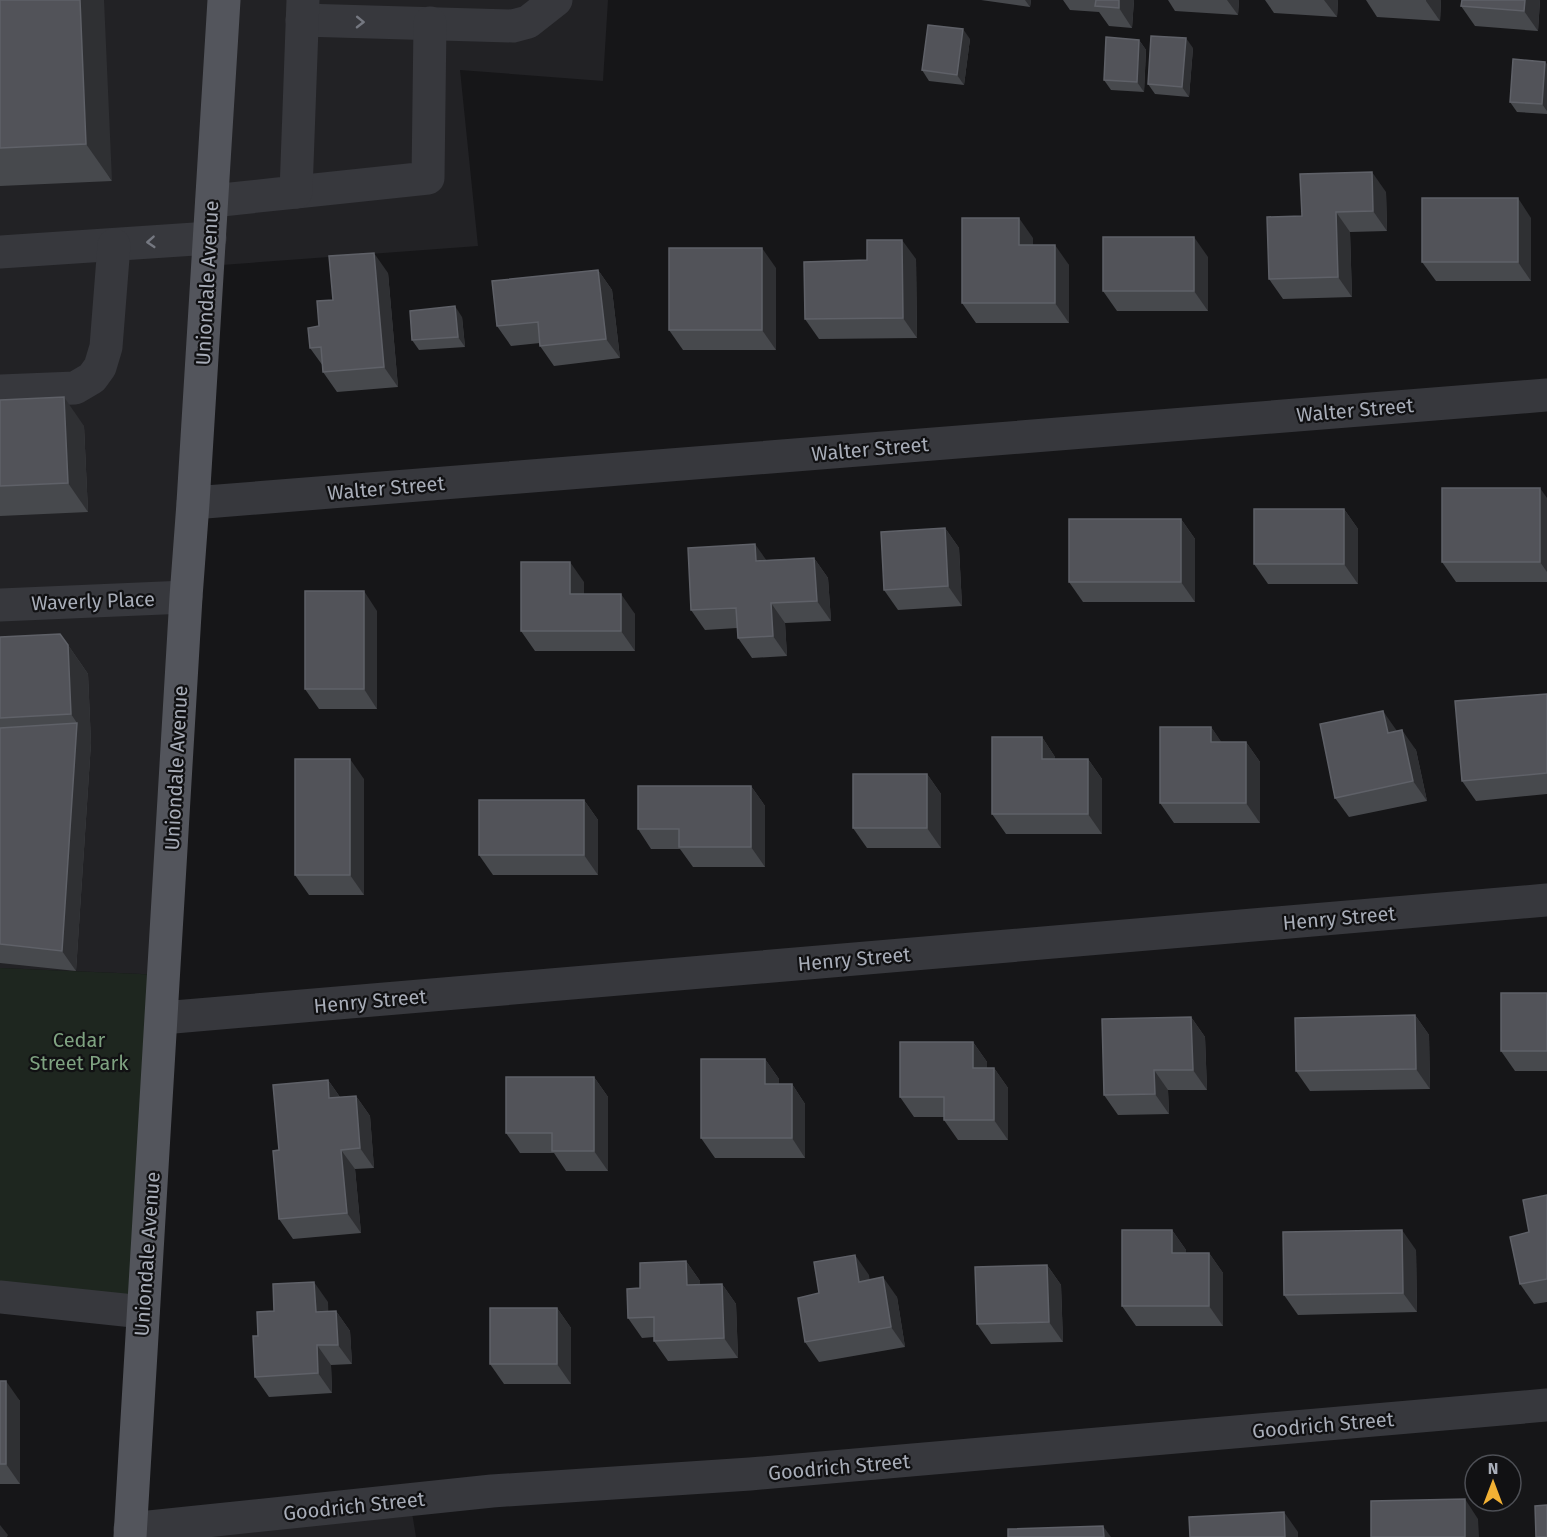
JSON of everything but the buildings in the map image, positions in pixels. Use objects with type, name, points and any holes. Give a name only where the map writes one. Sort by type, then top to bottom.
[{"type":"main road","name":"Uniondale Avenue","points":[[130,1533],[224,0]]},
{"type":"street","points":[[296,192],[302,10],[430,23],[513,26],[528,22],[556,0]]},
{"type":"street","points":[[212,201],[428,178],[430,23]]},
{"type":"street","points":[[0,252],[210,238]]},
{"type":"street","points":[[0,392],[75,388],[92,378],[100,367],[106,347],[114,245]]},
{"type":"street","name":"Walter Street","points":[[193,503],[1547,395]]},
{"type":"street","name":"Waverly Place","points":[[0,605],[186,597]]},
{"type":"street","name":"Henry Street","points":[[162,1018],[1547,900]]},
{"type":"street","points":[[0,1297],[143,1312]]},
{"type":"street","name":"Goodrich Street","points":[[130,1533],[492,1491],[750,1474],[1547,1405]]},
{"type":"shaded area","points":[[0,0],[608,0],[603,81],[460,70],[478,246],[208,266],[164,975],[0,968]]},
{"type":"shaded area","points":[[410,1500],[416,1537],[130,1537]]},
{"type":"green space","name":"Cedar Street Park","points":[[0,968],[164,975],[143,1312],[0,1297]]}]
